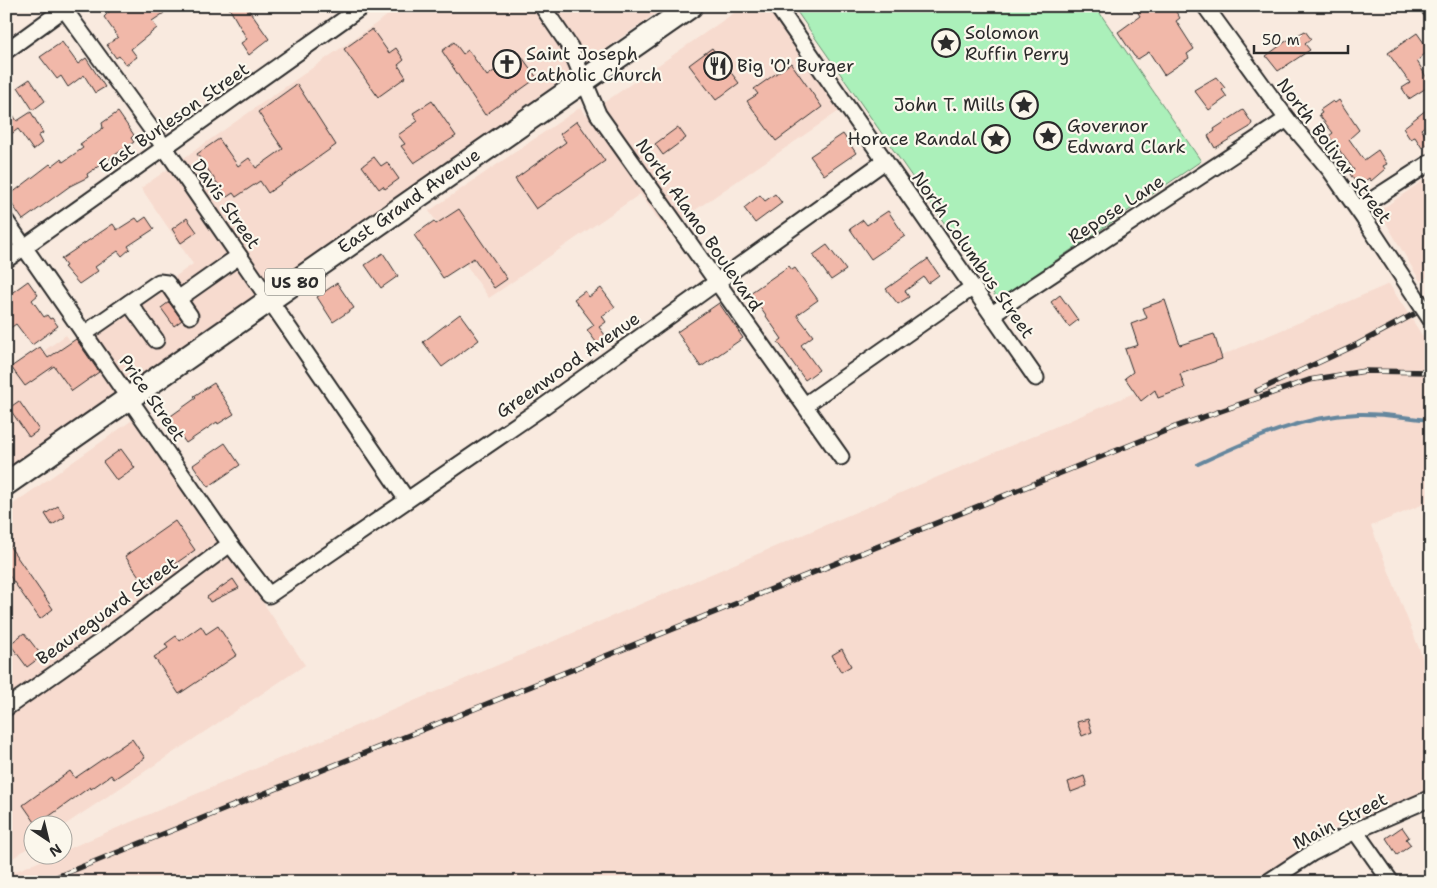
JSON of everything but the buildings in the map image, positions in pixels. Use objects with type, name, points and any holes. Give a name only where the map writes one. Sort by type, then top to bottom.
[{"type":"highway","name":"East Grand Avenue","points":[[6,484],[691,6]]},
{"type":"street","name":"East Burleson Street","points":[[6,260],[363,6]]},
{"type":"street","name":"North Alamo Boulevard","points":[[542,6],[570,47],[598,114],[840,457]]},
{"type":"street","name":"North Columbus Street","points":[[777,6],[1036,378]]},
{"type":"street","name":"North Bolivar Street","points":[[1204,6],[1287,119],[1330,170],[1431,320]]},
{"type":"street","points":[[1428,6],[1431,10]]},
{"type":"street","name":"Davis Street","points":[[65,7],[407,500]]},
{"type":"street","points":[[6,51],[65,7]]},
{"type":"street","name":"Repose Lane","points":[[992,314],[1287,119]]},
{"type":"street","name":"Greenwood Avenue","points":[[269,595],[540,409],[885,161]]},
{"type":"street","points":[[1362,215],[1431,162]]},
{"type":"street","name":"Price Street","points":[[6,221],[230,544],[269,595]]},
{"type":"street","points":[[178,299],[239,256]]},
{"type":"street","points":[[84,334],[159,282],[167,283],[190,316]]},
{"type":"street","points":[[805,405],[973,287]]},
{"type":"street","points":[[129,303],[156,340]]},
{"type":"street","name":"Beaureguard Street","points":[[6,708],[97,644],[230,544]]},
{"type":"street","name":"Main Street","points":[[1268,882],[1312,853],[1355,831],[1431,798]]},
{"type":"street","points":[[1355,831],[1391,882]]},
{"type":"shaded area","points":[[401,6],[666,6],[6,474],[6,378],[66,335],[75,347],[193,264],[141,188]]},
{"type":"shaded area","points":[[744,6],[771,6],[842,109],[666,230],[640,194],[489,298],[429,211],[581,107],[586,115]]},
{"type":"shaded area","points":[[1431,175],[1431,275],[1420,281],[1379,211]]},
{"type":"shaded area","points":[[1389,284],[1431,349],[1431,501],[1371,526],[1431,679],[1431,789],[1338,827],[1253,882],[6,882],[6,875],[28,866],[72,866],[72,847]]},
{"type":"shaded area","points":[[138,416],[305,665],[72,820],[72,816],[22,816],[22,852],[6,863],[6,509]]},
{"type":"green space","points":[[793,6],[1095,6],[1201,161],[998,300]]},
{"type":"waterway","points":[[1198,464],[1256,438],[1316,419],[1367,414],[1431,420]]},
{"type":"railway","points":[[1257,391],[1358,344],[1431,305]]},
{"type":"railway","points":[[44,882],[1175,427],[1309,380],[1365,371],[1431,372]]},
{"type":"place","name":"Solomon Ruffin Perry","points":[[946,43]]},
{"type":"place","name":"Saint Joseph Catholic Church","points":[[507,64]]},
{"type":"place","name":"Big 'O' Burger","points":[[718,66]]},
{"type":"place","name":"John T. Mills","points":[[1024,105]]},
{"type":"place","name":"Governor Edward Clark","points":[[1048,136]]},
{"type":"place","name":"Horace Randal","points":[[996,139]]}]
